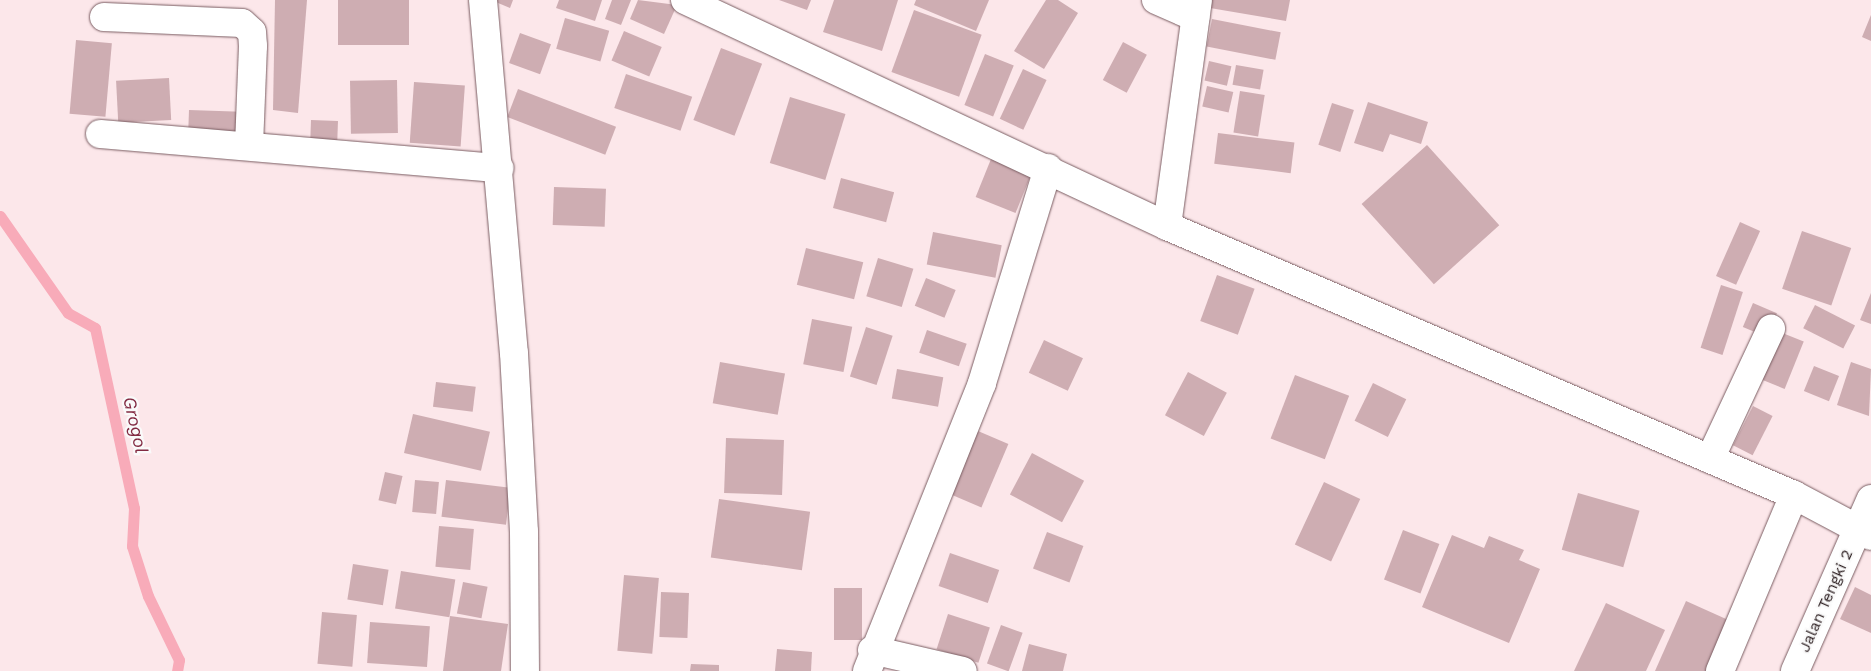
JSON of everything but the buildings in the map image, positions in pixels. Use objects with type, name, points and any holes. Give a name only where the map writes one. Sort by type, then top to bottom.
[{"type":"street","points":[[483,0],[500,168],[524,532],[525,671]]},
{"type":"street","points":[[685,0],[1048,168],[1166,226],[1794,495],[1864,533]]},
{"type":"street","points":[[1156,0],[1197,8],[1166,226]]},
{"type":"street","points":[[104,17],[242,23],[252,32],[253,46],[249,145]]},
{"type":"street","points":[[100,134],[249,145],[500,168]]},
{"type":"street","points":[[963,671],[869,660],[918,549],[982,383],[1048,168]]},
{"type":"street","points":[[1710,459],[1771,329]]},
{"type":"street","points":[[1720,671],[1794,495]]},
{"type":"street","name":"Jalan Tengki 2","points":[[1795,671],[1864,533],[1871,499]]},
{"type":"waterway","name":"Grogol","points":[[0,216],[68,313],[95,328],[134,508],[132,546],[148,596],[179,660],[177,671]]}]
